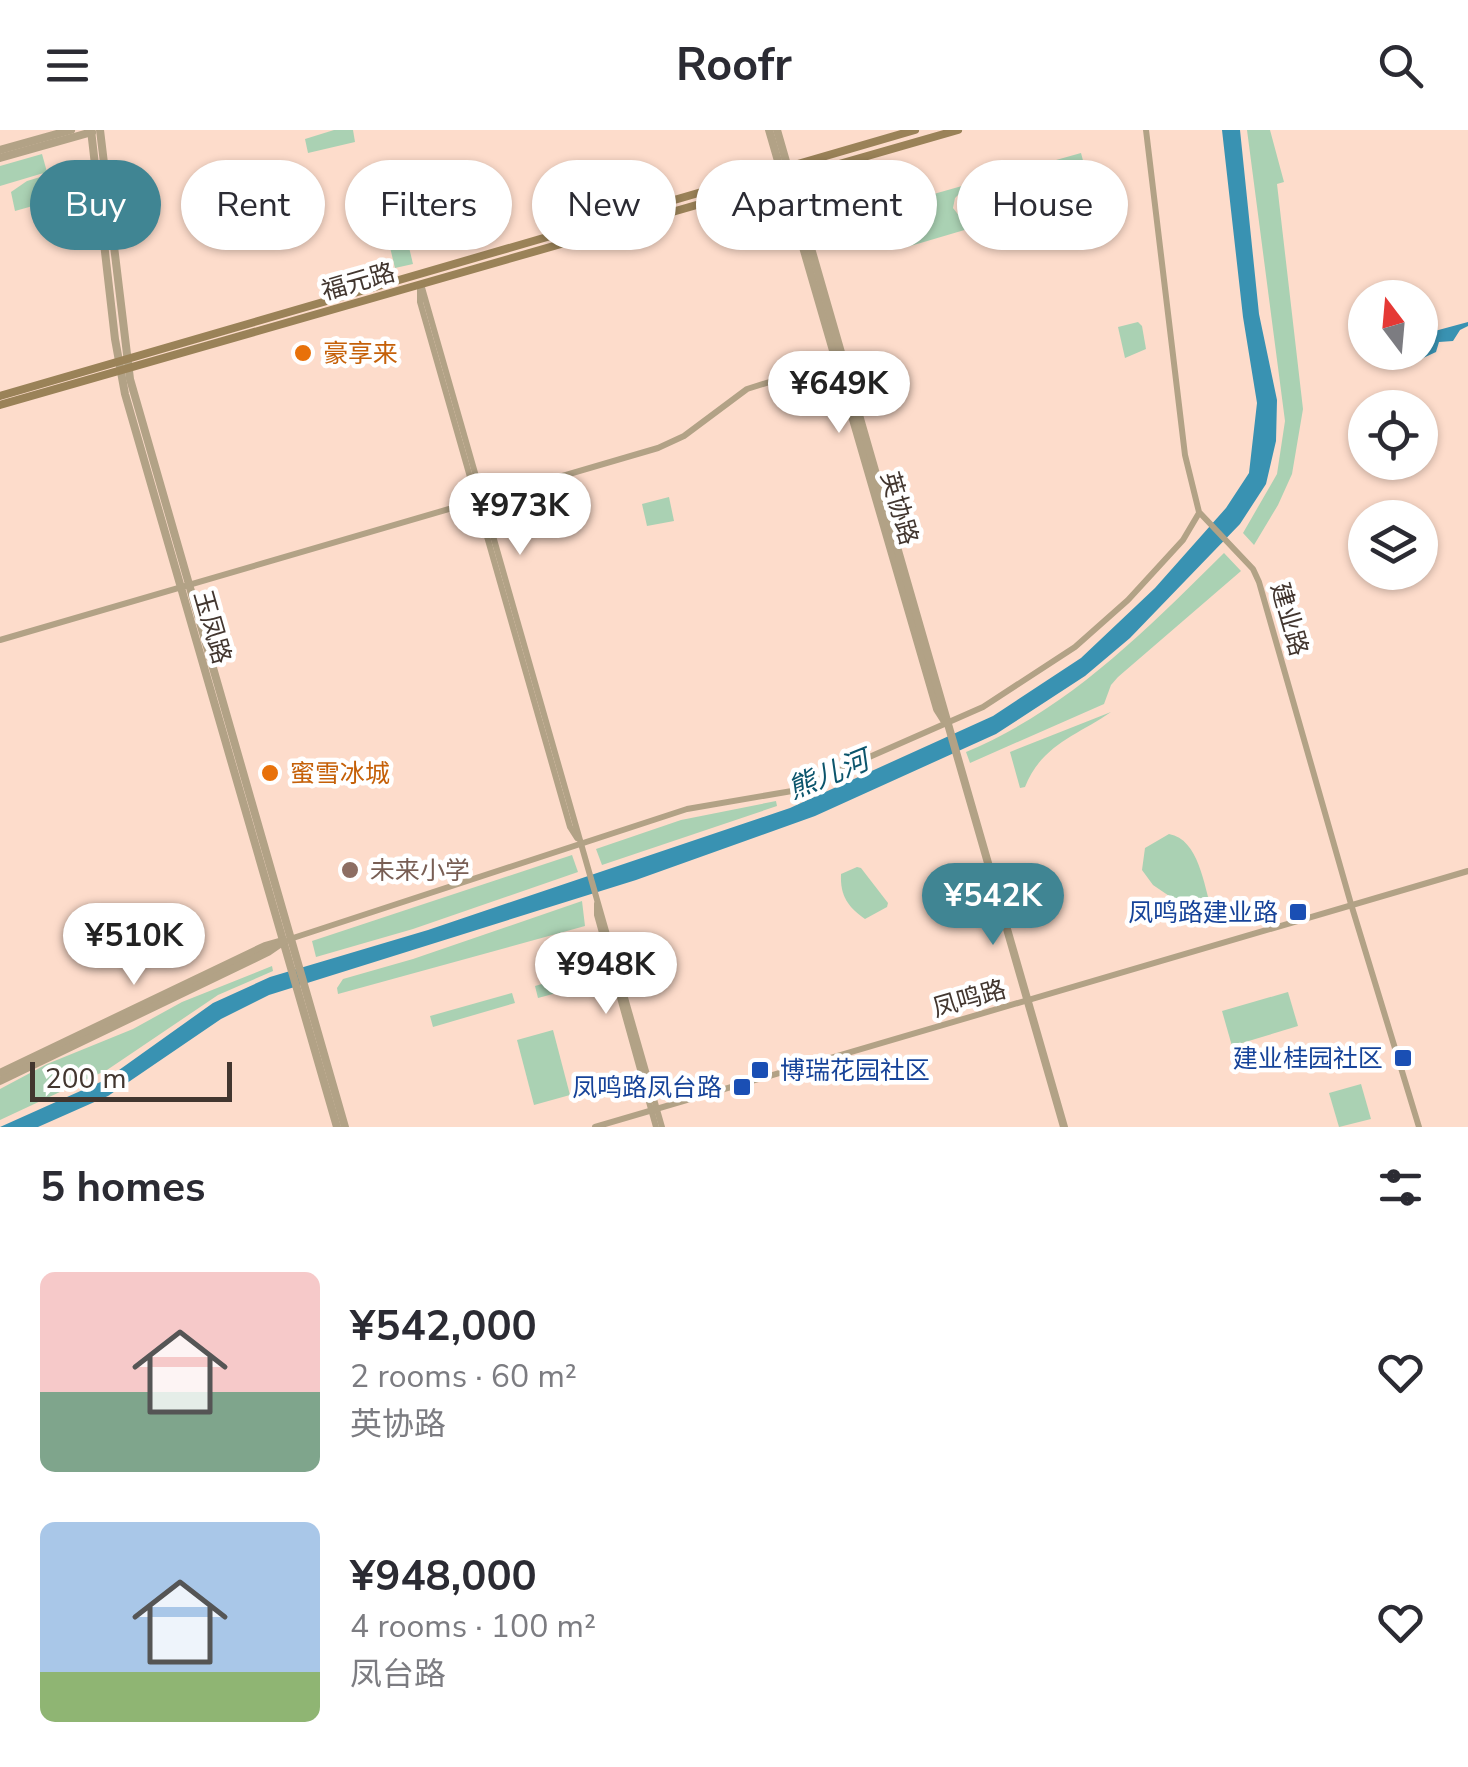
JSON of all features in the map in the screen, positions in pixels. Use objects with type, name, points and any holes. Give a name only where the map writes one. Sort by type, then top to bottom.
[{"type":"main road","name":"福元路","points":[[811,160],[914,130]]},
{"type":"main road","name":"福元路","points":[[854,160],[958,130]]},
{"type":"main road","name":"福元路","points":[[0,405],[696,194]]},
{"type":"main road","name":"福元路","points":[[0,396],[696,205]]},
{"type":"street","points":[[0,150],[71,130]]},
{"type":"street","points":[[0,158],[95,130]]},
{"type":"street","name":"玉凤路","points":[[95,130],[123,365],[288,940],[337,1127]]},
{"type":"street","name":"英协路","points":[[769,130],[781,160]]},
{"type":"street","name":"英协路","points":[[777,130],[783,160]]},
{"type":"street","name":"建业路","points":[[1146,130],[1185,455],[1199,512],[1253,569],[1259,582],[1350,904],[1419,1127]]},
{"type":"street","name":"英协路","points":[[807,250],[937,709],[947,726]]},
{"type":"street","name":"英协路","points":[[809,250],[1064,1127]]},
{"type":"street","points":[[420,284],[420,302],[480,498],[570,828],[580,844],[598,903],[596,915],[659,1127]]},
{"type":"street","points":[[0,640],[658,448],[684,436],[747,389],[837,361]]},
{"type":"street","points":[[0,1074],[250,953],[687,808],[792,792],[947,726],[994,701],[1088,636],[1154,572],[1188,534],[1199,512]]},
{"type":"street","name":"凤鸣路","points":[[595,1127],[1468,871]]},
{"type":"street","points":[[0,1081],[288,940]]},
{"type":"street","name":"玉凤路","points":[[303,995],[346,1127]]},
{"type":"green space","points":[[334,130],[353,130],[355,142],[308,153],[305,139]]},
{"type":"green space","points":[[1247,130],[1270,130],[1284,182],[1277,184],[1303,409],[1292,474],[1254,545],[1243,533],[1277,474],[1285,421]]},
{"type":"green space","points":[[1081,153],[1083,160],[1056,160]]},
{"type":"green space","points":[[42,154],[44,160],[30,160],[30,177],[0,186],[0,166]]},
{"type":"green space","points":[[30,180],[30,207],[15,211],[11,192]]},
{"type":"green space","points":[[957,187],[953,208],[957,213],[957,232],[937,238],[937,193]]},
{"type":"green space","points":[[391,250],[410,250],[413,264],[395,268]]},
{"type":"green space","points":[[1138,322],[1146,349],[1125,358],[1118,327]]},
{"type":"green space","points":[[669,497],[674,521],[647,526],[642,504]]},
{"type":"green space","points":[[1224,553],[1241,571],[1118,677],[1104,704],[970,763],[966,752],[1039,714],[1072,690],[1135,638]]},
{"type":"green space","points":[[1111,712],[1051,751],[1025,787],[1020,788],[1010,752]]},
{"type":"green space","points":[[776,801],[777,806],[602,865],[596,849],[681,820]]},
{"type":"green space","points":[[1169,834],[1179,838],[1194,854],[1212,911],[1210,918],[1190,924],[1181,904],[1153,885],[1142,870],[1145,848]]},
{"type":"green space","points":[[572,855],[578,872],[413,929],[316,957],[312,941]]},
{"type":"green space","points":[[857,867],[888,903],[865,919],[850,905],[842,889],[841,874]]},
{"type":"green space","points":[[582,901],[585,926],[338,994],[343,979]]},
{"type":"green space","points":[[272,966],[273,971],[218,995],[107,1070],[0,1120],[0,1089],[47,1064],[133,1029],[182,1002]]},
{"type":"green space","points":[[582,972],[586,985],[538,998],[535,986]]},
{"type":"green space","points":[[1288,992],[1298,1026],[1232,1046],[1222,1011]]},
{"type":"green space","points":[[512,993],[515,1003],[433,1027],[430,1016]]},
{"type":"green space","points":[[553,1030],[570,1095],[534,1105],[517,1040]]},
{"type":"green space","points":[[1361,1084],[1371,1119],[1339,1127],[1329,1093]]},
{"type":"water","points":[[1222,130],[1240,130],[1259,314],[1277,400],[1276,441],[1266,484],[1240,524],[1130,638],[1085,676],[996,734],[815,816],[636,880],[269,995],[221,1019],[108,1096],[38,1127],[0,1127],[105,1080],[213,1003],[270,977],[428,930],[790,808],[993,716],[1081,658],[1155,588],[1226,508],[1249,473],[1257,403]]},
{"type":"water","points":[[1468,322],[1453,341],[1438,345],[1438,330]]},
{"type":"place","name":"豪享来","points":[[303,353]]},
{"type":"place","name":"蜜雪冰城","points":[[270,773]]},
{"type":"place","name":"未来小学","points":[[350,870]]},
{"type":"place","name":"凤鸣路建业路","points":[[1298,912]]},
{"type":"place","name":"建业桂园社区","points":[[1403,1058]]},
{"type":"place","name":"博瑞花园社区","points":[[760,1070]]},
{"type":"place","name":"凤鸣路凤台路","points":[[742,1087]]},
{"type":"water label","name":"熊儿河","points":[[828,774]]}]
